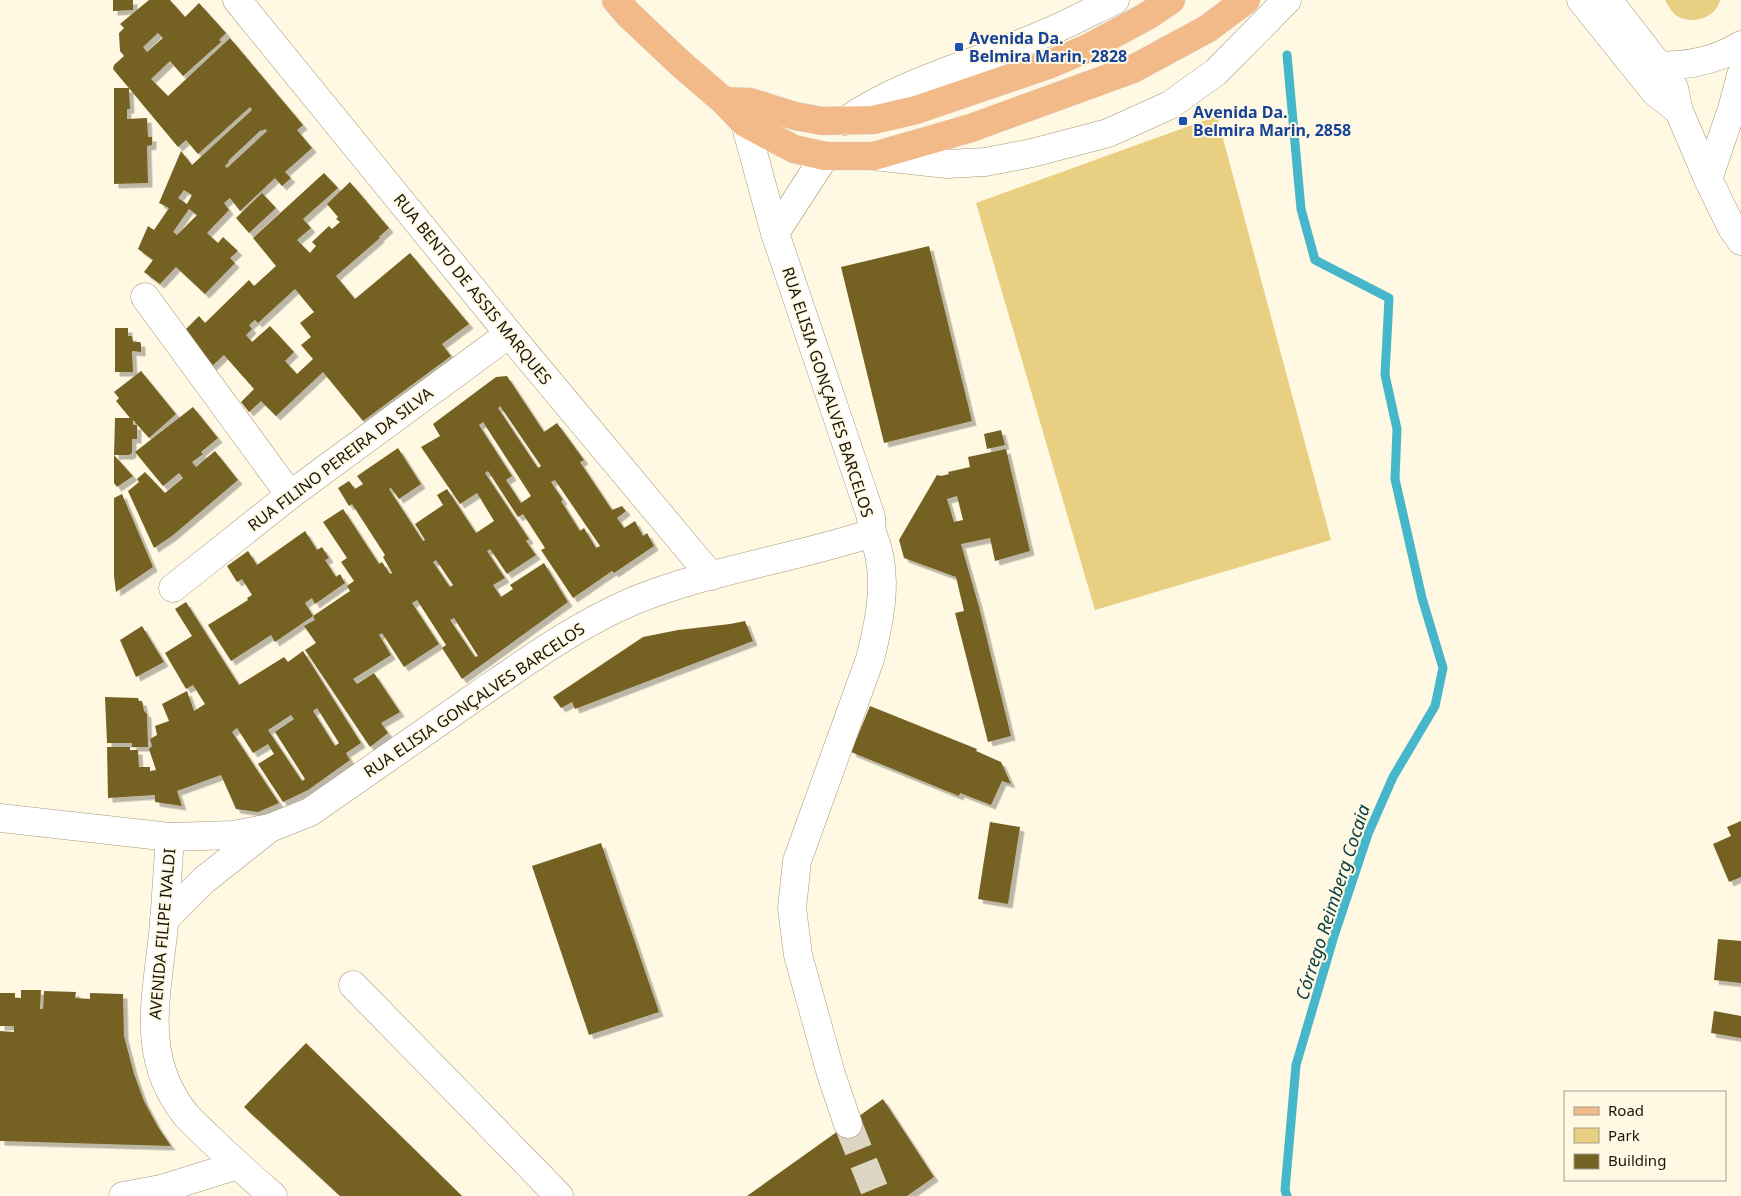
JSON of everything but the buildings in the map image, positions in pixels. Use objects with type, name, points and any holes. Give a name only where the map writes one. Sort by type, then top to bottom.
[{"type":"main road","points":[[616,0],[628,14],[682,65],[740,109],[794,149],[825,156],[874,156],[971,128],[1132,68],[1258,0]]},
{"type":"main road","points":[[740,109],[822,121],[845,122],[873,120],[916,110],[1048,65],[1088,48],[1171,0]]},
{"type":"main road","points":[[1207,29],[1246,0]]},
{"type":"street","name":"RUA BENTO DE ASSIS MARQUES","points":[[237,0],[509,334],[711,576]]},
{"type":"street","points":[[845,122],[865,107],[896,91],[1046,34],[1115,0]]},
{"type":"street","points":[[874,156],[947,164],[985,162],[1032,153],[1108,133],[1170,105],[1216,72],[1287,0]]},
{"type":"street","points":[[1581,0],[1648,68]]},
{"type":"street","points":[[1608,0],[1648,68],[1655,92],[1679,110],[1708,179],[1738,233]]},
{"type":"street","points":[[1648,68],[1697,62],[1713,58],[1741,45]]},
{"type":"street","points":[[1708,179],[1737,110],[1741,75]]},
{"type":"street","name":"RUA ELISIA GONÇALVES BARCELOS","points":[[0,818],[170,837],[233,835],[270,828],[310,812],[535,656],[589,622],[631,602],[667,588],[841,544],[872,533],[871,517],[775,233],[740,109]]},
{"type":"street","points":[[775,233],[825,156]]},
{"type":"street","points":[[145,297],[290,495]]},
{"type":"street","name":"RUA FILINO PEREIRA DA SILVA","points":[[173,588],[290,495],[509,334]]},
{"type":"street","points":[[848,1124],[831,1074],[798,955],[792,908],[797,861],[870,659],[878,627],[881,579],[878,547],[872,533]]},
{"type":"street","points":[[164,920],[204,880],[270,828]]},
{"type":"street","name":"AVENIDA FILIPE IVALDI","points":[[170,837],[164,920],[154,997],[154,1029],[159,1062],[170,1091],[186,1115],[273,1196]]},
{"type":"street","points":[[353,985],[559,1196]]},
{"type":"street","points":[[123,1196],[161,1189],[238,1165]]},
{"type":"green space","points":[[1665,0],[1720,0],[1718,6],[1709,15],[1697,20],[1690,20],[1675,15]]},
{"type":"green space","points":[[1217,116],[1331,540],[1095,610],[976,203]]},
{"type":"waterway","name":"Córrego Reimberg Cocaia","points":[[1287,55],[1301,209],[1315,260],[1389,298],[1385,375],[1397,429],[1395,479],[1422,598],[1443,668],[1435,706],[1393,777],[1368,834],[1334,936],[1296,1065],[1285,1190],[1287,1196]]},
{"type":"tunnel","points":[[848,1124],[877,1196]]},
{"type":"place","name":"Avenida Da. Belmira Marin, 2828","points":[[959,47]]},
{"type":"place","name":"Avenida Da. Belmira Marin, 2858","points":[[1183,121]]}]
